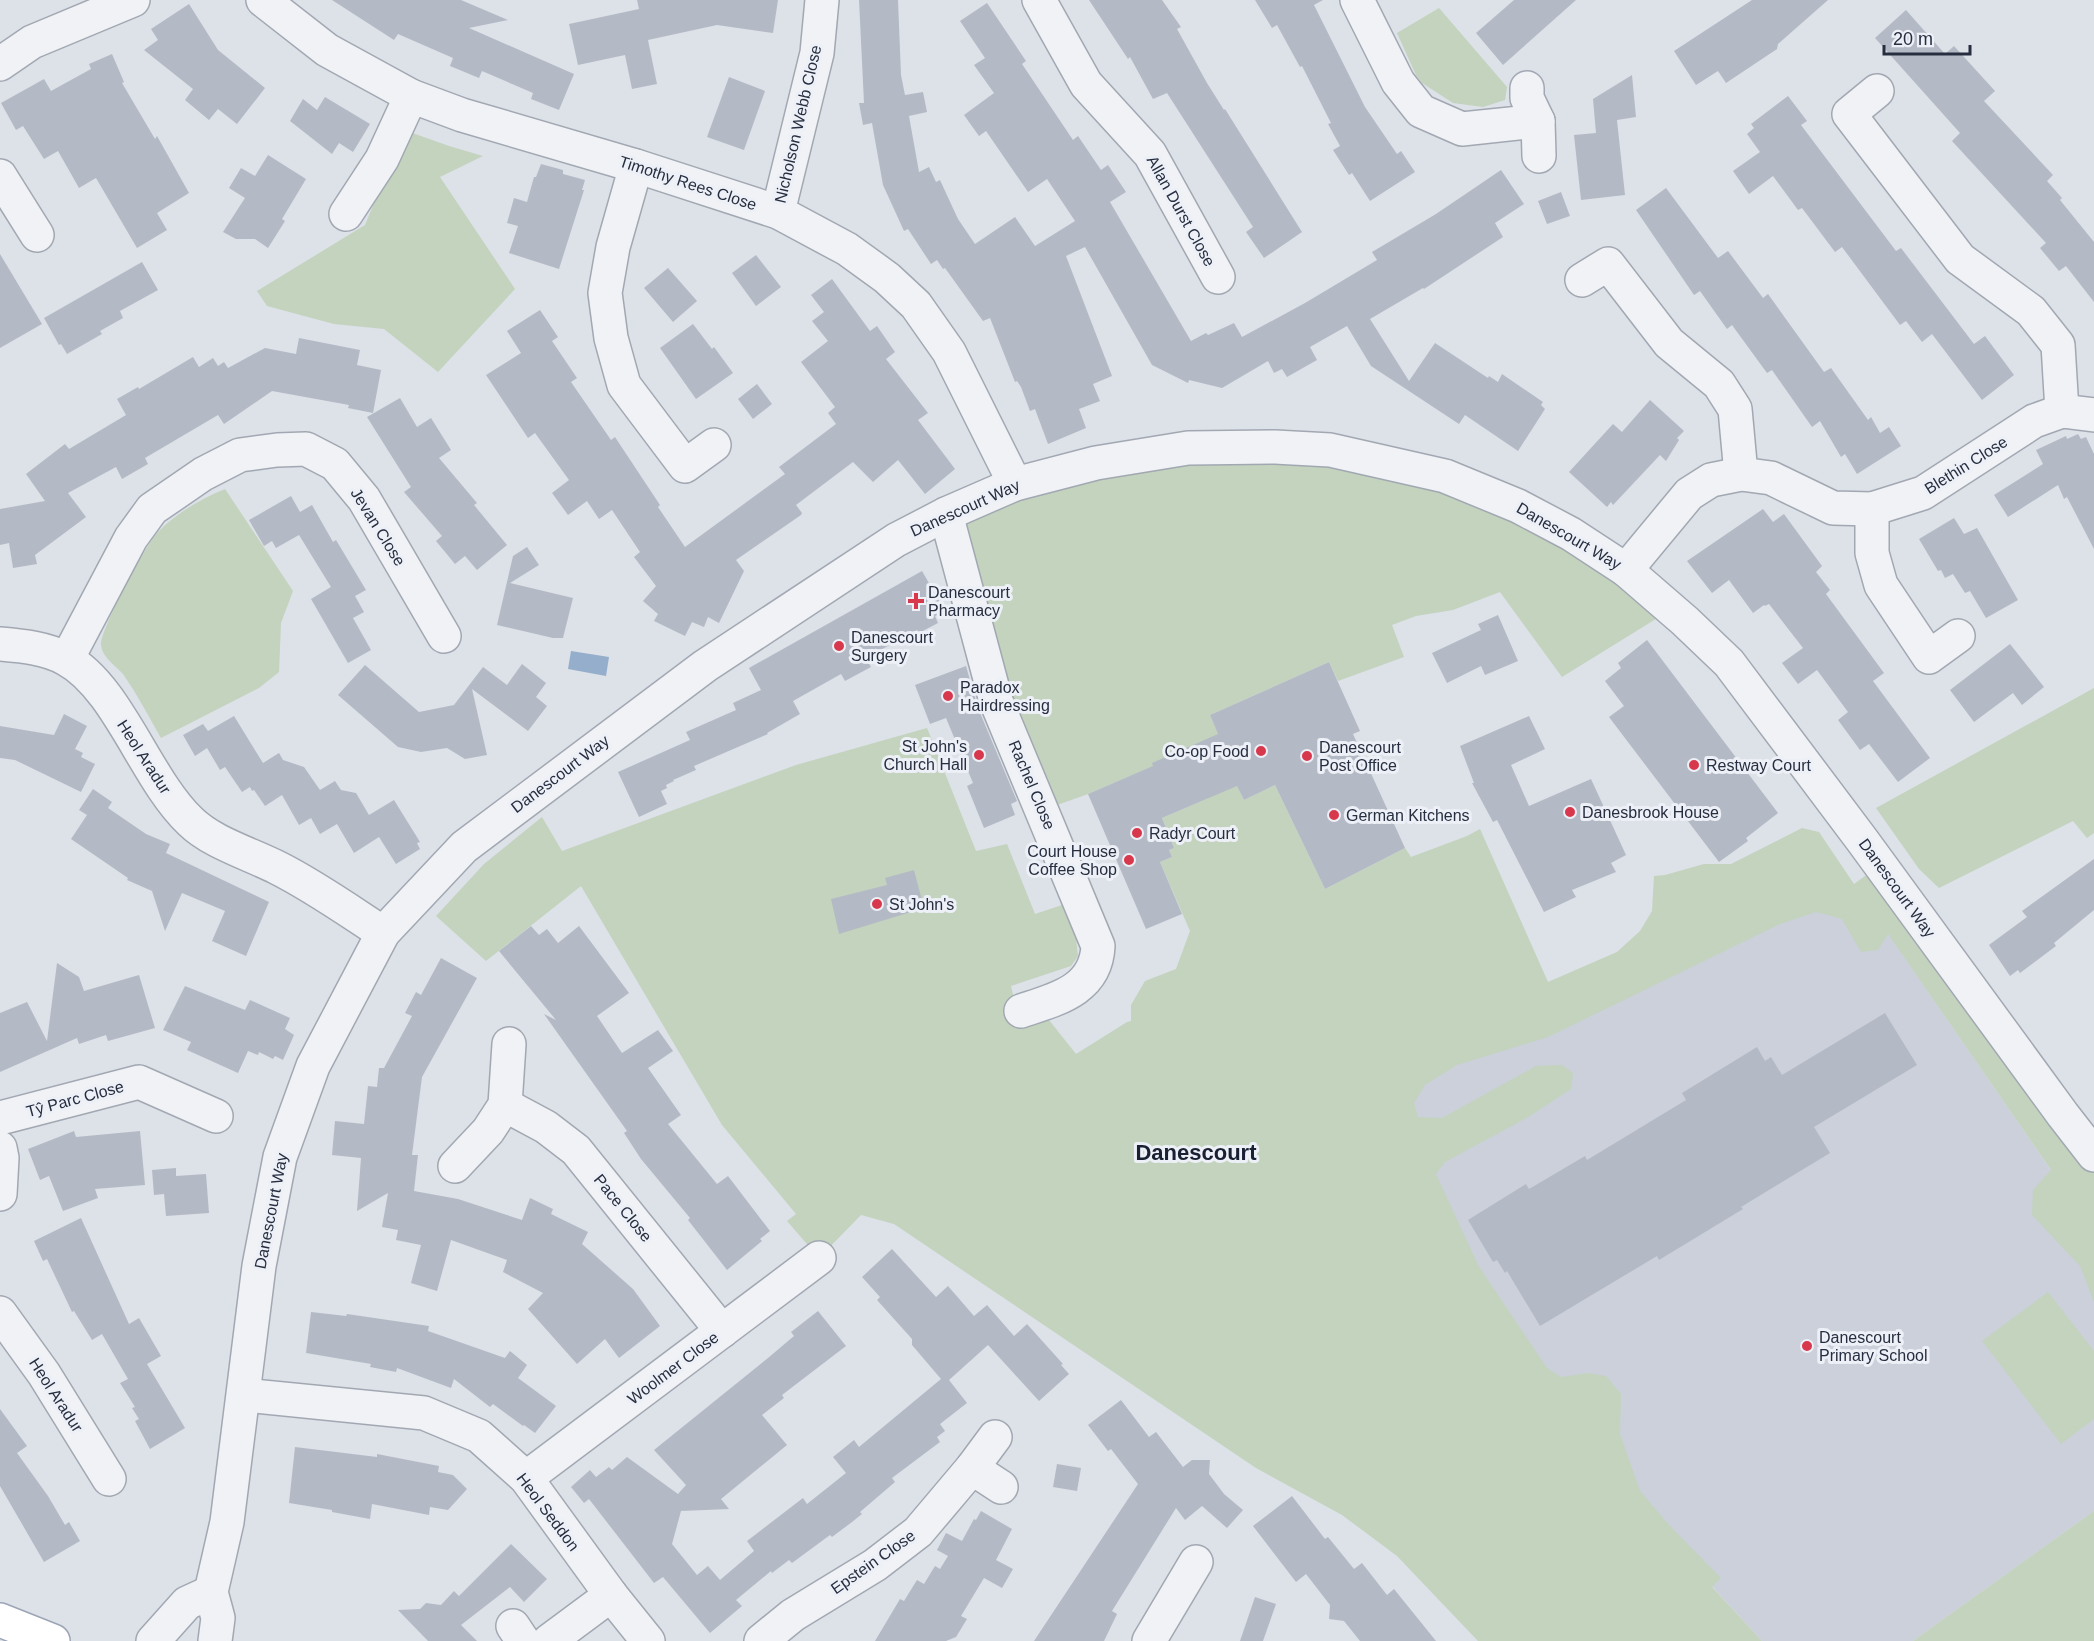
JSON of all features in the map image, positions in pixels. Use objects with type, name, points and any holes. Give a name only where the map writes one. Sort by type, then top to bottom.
[{"type":"main road","points":[[0,1620],[53,1641]]},
{"type":"street","points":[[0,64],[32,42],[133,0]]},
{"type":"street","name":"Timothy Rees Close","points":[[263,0],[327,50],[411,96],[462,115],[636,165],[778,212],[847,249],[887,278],[916,305],[949,352],[1015,484]]},
{"type":"street","name":"Nicholson Webb Close","points":[[778,212],[817,53],[822,0]]},
{"type":"street","name":"Allan Durst Close","points":[[1039,0],[1086,84],[1150,154],[1218,277]]},
{"type":"street","points":[[1357,0],[1398,82],[1421,111],[1462,129],[1538,121]]},
{"type":"street","points":[[1527,88],[1527,98],[1538,121],[1539,156]]},
{"type":"street","points":[[1877,91],[1849,114],[1960,260],[2031,312],[2058,345],[2062,411]]},
{"type":"street","points":[[346,214],[382,159],[411,96]]},
{"type":"street","points":[[636,165],[613,247],[605,293],[610,338],[624,385],[685,466],[714,445]]},
{"type":"street","points":[[0,176],[37,235]]},
{"type":"street","points":[[1582,280],[1608,264],[1669,343],[1719,384],[1735,409],[1741,474]]},
{"type":"street","name":"Blethin Close","points":[[1626,570],[1689,494],[1711,480],[1741,474],[1771,478],[1833,508],[1872,509],[1923,493],[2034,421],[2062,411],[2094,414]]},
{"type":"street","name":"Danescourt Way","points":[[215,1641],[218,1618],[211,1592],[227,1522],[260,1266],[280,1157],[313,1066],[383,933],[464,847],[705,666],[896,540],[946,514],[1015,484],[1096,463],[1188,448],[1275,447],[1330,450],[1456,480],[1518,506],[1571,534],[1626,570],[1730,663],[2094,1155]]},
{"type":"street","name":"Jevan Close","points":[[66,659],[131,538],[152,509],[203,474],[240,455],[277,450],[306,449],[335,464],[364,500],[444,636]]},
{"type":"street","points":[[1872,509],[1872,553],[1881,585],[1929,657],[1958,636]]},
{"type":"street","name":"Rachel Close","points":[[946,514],[996,701],[1098,946],[1097,961],[1092,973],[1066,1009],[1021,1011]]},
{"type":"street","name":"Heol Aradur","points":[[0,644],[34,647],[66,659],[84,673],[105,695],[161,788],[191,822],[219,841],[280,869],[383,933]]},
{"type":"street","points":[[455,1166],[488,1131],[505,1105],[509,1044]]},
{"type":"street","name":"Tŷ Parc Close","points":[[0,1118],[139,1082],[216,1116]]},
{"type":"street","name":"Pace Close","points":[[505,1105],[546,1127],[576,1150],[722,1331]]},
{"type":"street","points":[[0,1148],[2,1158],[0,1194]]},
{"type":"street","name":"Woolmer Close","points":[[526,1478],[819,1258]]},
{"type":"street","name":"Heol Aradur","points":[[0,1313],[44,1374],[109,1479]]},
{"type":"street","name":"Heol Seddon","points":[[244,1395],[424,1413],[480,1436],[526,1478],[610,1595],[648,1641]]},
{"type":"street","name":"Epstein Close","points":[[760,1641],[793,1615],[875,1565],[918,1532],[995,1437]]},
{"type":"street","points":[[972,1467],[1000,1487]]},
{"type":"street","points":[[1149,1641],[1196,1562]]},
{"type":"street","points":[[153,1641],[187,1603],[211,1592]]},
{"type":"street","points":[[549,1641],[610,1595]]},
{"type":"shaded area","name":"Danescourt Primary School","points":[[1854,884],[2094,1233],[2094,1511],[1913,1641],[1762,1641],[1595,1459],[1350,1092]]},
{"type":"green space","points":[[1439,8],[1507,87],[1505,100],[1483,107],[1453,103],[1422,83],[1416,75],[1397,33]]},
{"type":"green space","points":[[404,130],[483,156],[440,177],[515,289],[438,372],[384,329],[334,324],[267,306],[257,291],[365,225]]},
{"type":"green space","points":[[1188,448],[1445,476],[1672,609],[1562,677],[1500,592],[1453,610],[1416,616],[1392,625],[1404,657],[1338,681],[1329,662],[1210,715],[1235,773],[1232,775],[1244,800],[1275,785],[1325,889],[1405,848],[1411,857],[1480,829],[1548,982],[1617,952],[1640,931],[1652,911],[1654,876],[1704,864],[1731,864],[1802,828],[1819,832],[1854,884],[1880,865],[2094,1155],[2094,1302],[2080,1266],[2032,1215],[2033,1190],[2051,1170],[1888,934],[1878,950],[1861,952],[1842,919],[1816,912],[1780,924],[1548,1037],[1457,1065],[1425,1085],[1414,1103],[1418,1117],[1442,1118],[1536,1066],[1562,1065],[1573,1073],[1571,1089],[1530,1116],[1445,1162],[1436,1174],[1478,1265],[1547,1368],[1561,1377],[1588,1373],[1606,1376],[1621,1394],[1620,1434],[1640,1491],[1671,1527],[1721,1578],[1712,1587],[1762,1641],[1478,1641],[1397,1556],[1342,1515],[1256,1468],[894,1224],[861,1215],[819,1258],[787,1221],[796,1214],[722,1125],[581,886],[486,961],[436,916],[484,864],[542,817],[562,851],[796,765],[927,728],[976,851],[1007,844],[1035,914],[1062,905],[1076,939],[1078,956],[1071,966],[1011,986],[1015,1003],[1028,1021],[1049,1020],[1076,1054],[1131,1021],[1131,1005],[1145,981],[1176,969],[1190,931],[1160,862],[1172,857],[1169,850],[1174,848],[1162,818],[1209,798],[1155,770],[1128,777],[1043,810],[946,514]]},
{"type":"green space","points":[[225,489],[293,591],[281,623],[279,672],[259,688],[161,738],[123,674],[104,653],[101,645],[103,636],[125,586],[153,538],[174,518],[190,507]]},
{"type":"green space","points":[[2094,688],[2094,833],[2087,838],[2073,821],[1939,888],[1919,869],[1876,808]]},
{"type":"green space","points":[[2048,1292],[2094,1351],[2094,1419],[2061,1444],[1982,1341]]},
{"type":"green space","points":[[2094,1511],[2094,1641],[1913,1641]]},
{"type":"water","points":[[571,651],[609,657],[606,676],[568,669]]},
{"type":"building","points":[[332,0],[461,0],[508,20],[469,28],[574,74],[559,110],[531,99],[533,93],[482,71],[479,78],[450,66],[453,58],[398,34],[394,40]]},
{"type":"building","points":[[637,0],[778,0],[773,33],[717,25],[648,40],[657,84],[632,89],[625,55],[578,65],[569,24],[639,9]]},
{"type":"building","points":[[859,0],[898,0],[901,75],[905,95],[923,92],[927,112],[909,116],[919,172],[929,167],[936,182],[940,180],[958,219],[975,244],[1015,217],[1035,246],[1075,221],[1047,179],[1028,192],[986,131],[979,136],[964,115],[994,93],[974,65],[985,58],[960,21],[987,3],[1026,61],[1022,64],[1073,140],[1078,136],[1101,170],[1108,165],[1126,192],[1110,202],[1191,341],[1234,323],[1242,337],[1305,303],[1377,260],[1372,252],[1436,214],[1501,170],[1524,204],[1495,223],[1503,237],[1424,289],[1370,319],[1409,381],[1435,343],[1488,378],[1489,376],[1498,382],[1502,374],[1543,402],[1541,405],[1545,409],[1518,451],[1465,415],[1459,424],[1371,366],[1347,326],[1310,347],[1317,360],[1287,377],[1282,369],[1274,373],[1268,361],[1222,388],[1189,380],[1188,383],[1152,365],[1085,247],[1066,256],[1112,376],[1093,384],[1100,401],[1079,409],[1086,428],[1048,444],[1035,409],[1030,411],[1021,387],[1017,381],[1015,382],[990,318],[983,321],[945,268],[943,269],[937,260],[931,264],[908,229],[904,231],[883,185],[872,123],[863,125],[859,103],[864,103]]},
{"type":"building","points":[[1089,0],[1162,0],[1181,27],[1177,29],[1207,83],[1302,232],[1264,258],[1246,232],[1253,227],[1167,93],[1153,99],[1130,57],[1128,59]]},
{"type":"building","points":[[1255,0],[1323,0],[1314,5],[1365,107],[1397,154],[1401,151],[1415,172],[1370,201],[1352,173],[1349,175],[1333,150],[1340,146],[1302,66],[1300,67],[1277,25],[1272,28]]},
{"type":"building","points":[[1514,0],[1576,0],[1503,65],[1476,33]]},
{"type":"building","points":[[1752,0],[1828,0],[1778,44],[1777,49],[1726,83],[1718,71],[1696,85],[1674,51]]},
{"type":"building","points":[[189,4],[218,50],[265,88],[237,124],[218,109],[209,120],[185,100],[193,89],[144,50],[158,40],[151,29]]},
{"type":"building","points":[[1906,10],[1945,54],[1954,46],[1995,91],[1984,101],[2053,175],[2047,181],[2094,242],[2094,302],[2066,266],[2059,271],[2040,248],[2046,243],[1952,141],[1960,133],[1875,38]]},
{"type":"building","points":[[112,54],[124,82],[122,83],[155,139],[157,136],[189,193],[157,213],[167,230],[137,248],[96,178],[79,188],[58,151],[44,159],[23,126],[16,130],[1,103],[44,79],[51,91],[91,69],[89,64]]},
{"type":"building","points":[[1632,75],[1636,117],[1617,120],[1625,195],[1581,200],[1574,135],[1596,133],[1593,99]]},
{"type":"building","points":[[729,77],[765,91],[744,150],[707,137]]},
{"type":"building","points":[[1788,96],[1807,121],[1801,125],[1896,251],[1901,248],[1974,344],[1985,336],[2014,375],[1982,400],[1932,334],[1922,342],[1906,321],[1900,325],[1842,247],[1835,252],[1802,208],[1798,210],[1773,176],[1749,194],[1733,171],[1760,152],[1747,134],[1754,128],[1751,124]]},
{"type":"building","points":[[325,97],[370,124],[353,152],[339,143],[332,154],[290,121],[303,99],[317,110]]},
{"type":"building","points":[[268,155],[306,179],[282,219],[285,221],[268,248],[255,239],[236,239],[223,232],[245,198],[229,188],[241,168],[255,176]]},
{"type":"building","points":[[541,164],[563,170],[563,174],[585,180],[582,190],[584,190],[559,269],[509,253],[518,226],[507,223],[514,198],[527,202],[534,177]]},
{"type":"building","points":[[1666,188],[1718,258],[1728,251],[1763,298],[1768,294],[1824,372],[1831,368],[1868,420],[1871,417],[1880,433],[1889,427],[1901,446],[1857,474],[1845,454],[1841,457],[1820,421],[1812,427],[1772,370],[1767,373],[1732,325],[1727,329],[1700,291],[1694,295],[1636,210]]},
{"type":"building","points":[[1561,192],[1570,216],[1547,224],[1538,201]]},
{"type":"building","points":[[0,254],[42,324],[0,348]]},
{"type":"building","points":[[756,255],[781,287],[756,306],[732,273]]},
{"type":"building","points":[[142,262],[158,290],[120,311],[123,318],[100,331],[102,334],[67,354],[61,344],[59,345],[44,318]]},
{"type":"building","points":[[668,268],[697,301],[673,322],[644,288]]},
{"type":"building","points":[[832,279],[870,331],[877,326],[895,352],[886,359],[928,413],[918,420],[955,469],[925,494],[898,460],[873,482],[853,462],[796,505],[801,515],[736,560],[744,571],[719,623],[708,617],[704,627],[692,622],[685,636],[654,621],[658,614],[643,601],[656,586],[634,557],[640,552],[612,510],[599,519],[587,501],[568,515],[552,493],[569,480],[535,433],[528,438],[486,375],[521,353],[507,331],[540,310],[558,337],[552,341],[577,378],[571,382],[611,440],[615,437],[685,547],[785,474],[779,467],[836,424],[828,413],[835,407],[801,362],[828,341],[812,321],[824,312],[811,295]]},
{"type":"building","points":[[693,324],[733,373],[696,399],[660,348]]},
{"type":"building","points":[[299,338],[360,350],[357,365],[381,370],[373,413],[348,408],[349,405],[272,391],[224,424],[218,415],[145,458],[148,464],[122,479],[116,467],[68,493],[86,517],[35,555],[37,564],[13,568],[9,543],[0,545],[0,509],[45,501],[26,474],[65,444],[69,449],[126,415],[117,399],[138,387],[139,389],[193,357],[199,367],[213,358],[218,366],[224,362],[228,368],[265,348],[296,354]]},
{"type":"building","points":[[757,384],[772,404],[753,419],[738,399]]},
{"type":"building","points":[[400,398],[417,427],[431,418],[451,450],[439,458],[477,503],[474,505],[507,545],[477,570],[465,556],[455,564],[436,541],[442,536],[404,492],[411,487],[367,417]]},
{"type":"building","points":[[1650,400],[1684,431],[1677,438],[1679,440],[1666,461],[1660,455],[1613,505],[1611,502],[1607,507],[1569,472],[1613,424],[1622,432]]},
{"type":"building","points":[[2078,434],[2081,439],[2086,437],[2094,454],[2094,549],[2067,497],[2064,499],[2058,485],[2008,517],[1994,495],[2043,464],[2036,450],[2066,436],[2067,439]]},
{"type":"building","points":[[291,496],[300,512],[312,505],[333,542],[336,540],[366,590],[355,596],[364,612],[353,618],[371,650],[348,663],[311,599],[331,587],[299,535],[276,548],[272,541],[264,546],[249,520]]},
{"type":"building","points":[[1763,509],[1773,522],[1784,514],[1822,566],[1816,572],[1830,590],[1826,594],[1884,673],[1873,681],[1930,758],[1898,782],[1869,744],[1860,750],[1838,720],[1848,712],[1817,670],[1798,684],[1782,663],[1803,648],[1769,604],[1753,613],[1729,580],[1712,593],[1687,561]]},
{"type":"building","points":[[1954,518],[1964,534],[1977,528],[2018,600],[1986,618],[1970,591],[1965,593],[1953,574],[1945,578],[1941,570],[1938,571],[1919,539]]},
{"type":"building","points":[[527,547],[539,565],[510,583],[573,598],[563,638],[553,638],[497,625],[513,556]]},
{"type":"building","points":[[922,571],[945,611],[935,616],[938,623],[919,633],[917,630],[866,658],[871,667],[845,681],[841,674],[793,701],[800,714],[768,734],[694,766],[696,770],[673,780],[666,785],[667,788],[661,791],[667,804],[639,817],[618,772],[690,740],[686,732],[736,710],[733,703],[761,690],[749,668]]},
{"type":"building","points":[[1498,615],[1518,661],[1485,675],[1481,666],[1447,683],[1432,653],[1481,630],[1478,624]]},
{"type":"building","name":"Restway Court","points":[[1647,640],[1778,813],[1746,838],[1748,841],[1719,862],[1609,717],[1624,706],[1605,681],[1621,668],[1618,663]]},
{"type":"building","points":[[2010,644],[2044,687],[2022,705],[2013,693],[1974,722],[1950,690]]},
{"type":"building","points":[[1329,662],[1360,731],[1353,734],[1405,848],[1325,889],[1275,785],[1244,800],[1237,786],[1162,818],[1174,848],[1169,850],[1172,857],[1160,862],[1182,914],[1146,929],[1088,794],[1153,766],[1152,763],[1218,734],[1210,715]]},
{"type":"building","points":[[522,664],[546,683],[536,697],[547,706],[528,731],[472,689],[487,755],[465,759],[447,748],[421,752],[398,747],[338,695],[365,665],[419,712],[454,705],[483,667],[507,685]]},
{"type":"building","points":[[966,666],[978,708],[1017,801],[1011,804],[1015,815],[984,828],[967,786],[973,783],[946,718],[930,724],[915,685]]},
{"type":"building","points":[[64,714],[87,726],[75,749],[83,753],[81,757],[95,764],[81,792],[15,760],[0,758],[0,726],[54,735]]},
{"type":"building","points":[[234,716],[263,763],[279,753],[283,760],[304,767],[320,790],[335,781],[341,790],[356,793],[369,815],[394,800],[420,842],[417,843],[420,849],[396,864],[379,837],[354,853],[337,824],[320,834],[311,818],[299,825],[282,795],[265,806],[250,787],[242,792],[225,767],[220,770],[207,748],[195,756],[183,735],[203,724],[208,731]]},
{"type":"building","name":"Danesbrook House","points":[[1529,716],[1545,749],[1511,765],[1529,806],[1591,779],[1626,855],[1611,863],[1616,872],[1572,890],[1576,897],[1544,912],[1497,820],[1493,822],[1472,783],[1474,783],[1460,746]]},
{"type":"building","points":[[93,789],[112,802],[108,808],[146,834],[170,844],[166,853],[269,902],[246,956],[212,941],[225,911],[182,893],[165,931],[152,891],[127,880],[128,878],[71,839],[87,815],[79,810]]},
{"type":"building","points":[[2094,859],[2094,910],[2054,943],[2056,946],[2020,973],[2018,970],[2010,976],[1989,945],[2027,917],[2022,911]]},
{"type":"building","name":"St John's","points":[[914,870],[924,908],[839,934],[831,899],[887,885],[885,878]]},
{"type":"building","points":[[531,926],[539,935],[547,929],[558,943],[579,926],[629,993],[597,1016],[622,1053],[658,1030],[673,1051],[648,1068],[681,1115],[668,1124],[717,1184],[728,1176],[770,1231],[760,1239],[762,1241],[727,1270],[688,1220],[690,1218],[641,1159],[624,1133],[627,1131],[544,1014],[556,1020],[499,951]]},
{"type":"building","points":[[441,958],[477,978],[422,1077],[412,1155],[418,1155],[414,1191],[458,1199],[522,1220],[530,1198],[553,1209],[551,1214],[588,1232],[582,1244],[633,1289],[660,1326],[619,1358],[605,1339],[577,1364],[528,1309],[543,1293],[503,1272],[507,1260],[451,1240],[437,1291],[411,1283],[421,1245],[396,1240],[398,1230],[382,1227],[388,1193],[357,1211],[361,1158],[332,1155],[335,1121],[364,1124],[368,1086],[377,1087],[379,1068],[384,1068],[412,1016],[405,1013],[416,992],[421,995]]},
{"type":"building","points":[[57,963],[79,977],[84,991],[139,975],[155,1028],[108,1041],[106,1035],[79,1044],[77,1038],[0,1072],[0,1013],[27,1002],[47,1041]]},
{"type":"building","points":[[185,986],[245,1010],[250,1000],[290,1018],[285,1029],[294,1035],[283,1060],[275,1056],[273,1059],[259,1052],[258,1055],[248,1051],[238,1073],[187,1050],[191,1042],[163,1030]]},
{"type":"building","points":[[1885,1013],[1917,1065],[1814,1127],[1830,1153],[1659,1260],[1657,1256],[1540,1326],[1507,1271],[1505,1273],[1497,1260],[1493,1262],[1468,1220],[1526,1184],[1529,1189],[1585,1156],[1587,1160],[1686,1100],[1682,1093],[1757,1047],[1765,1061],[1771,1057],[1782,1075]]},
{"type":"building","points":[[74,1131],[76,1137],[140,1131],[145,1185],[95,1189],[98,1198],[63,1211],[49,1176],[40,1180],[28,1149]]},
{"type":"building","points":[[176,1168],[176,1176],[206,1174],[209,1213],[166,1216],[164,1194],[154,1195],[152,1170]]},
{"type":"building","points":[[81,1218],[129,1324],[139,1318],[161,1356],[147,1364],[185,1428],[150,1449],[135,1421],[139,1419],[132,1408],[135,1407],[120,1383],[128,1379],[102,1334],[92,1340],[74,1311],[72,1312],[47,1259],[43,1261],[34,1241]]},
{"type":"building","points":[[892,1249],[936,1297],[948,1286],[974,1316],[987,1305],[1014,1336],[1027,1324],[1063,1364],[1061,1365],[1069,1374],[1039,1401],[988,1345],[949,1380],[967,1403],[940,1424],[945,1431],[937,1437],[940,1442],[892,1478],[895,1482],[860,1512],[862,1514],[852,1522],[792,1563],[789,1560],[772,1573],[771,1571],[736,1600],[742,1606],[710,1633],[663,1577],[654,1583],[589,1499],[584,1503],[571,1487],[590,1470],[596,1477],[609,1467],[612,1470],[627,1457],[678,1494],[686,1485],[654,1450],[794,1336],[791,1332],[818,1311],[846,1346],[782,1395],[784,1398],[762,1415],[787,1445],[721,1499],[729,1509],[681,1511],[672,1544],[697,1575],[708,1566],[720,1580],[754,1551],[747,1541],[803,1498],[807,1504],[846,1473],[833,1457],[854,1440],[859,1447],[941,1379],[912,1345],[912,1339],[877,1300],[880,1297],[862,1277]]},
{"type":"building","points":[[311,1312],[346,1316],[347,1314],[429,1326],[428,1331],[505,1358],[510,1351],[527,1365],[518,1378],[556,1406],[535,1433],[493,1404],[490,1407],[454,1379],[451,1388],[397,1368],[396,1372],[370,1367],[371,1364],[306,1353]]},
{"type":"building","points":[[1121,1400],[1149,1437],[1156,1432],[1183,1467],[1192,1460],[1210,1460],[1209,1474],[1224,1494],[1243,1510],[1227,1528],[1202,1506],[1185,1520],[1176,1508],[1112,1611],[1117,1614],[1104,1641],[1034,1641],[1138,1484],[1111,1449],[1108,1451],[1088,1425]]},
{"type":"building","points":[[0,1409],[27,1446],[17,1453],[48,1496],[65,1525],[69,1522],[80,1541],[44,1562],[0,1486]]},
{"type":"building","points":[[295,1447],[377,1457],[377,1454],[439,1466],[438,1472],[453,1475],[467,1489],[448,1510],[430,1507],[429,1515],[372,1504],[370,1519],[289,1503]]},
{"type":"building","points":[[1057,1464],[1081,1468],[1077,1491],[1053,1487]]},
{"type":"building","points":[[1292,1496],[1325,1539],[1328,1537],[1354,1569],[1362,1563],[1387,1595],[1394,1589],[1436,1641],[1360,1641],[1344,1621],[1329,1619],[1330,1605],[1306,1574],[1296,1582],[1253,1526]]},
{"type":"building","points":[[981,1511],[1012,1529],[996,1560],[1013,1569],[1002,1588],[984,1578],[961,1616],[967,1619],[956,1637],[946,1641],[875,1641],[900,1599],[904,1601],[917,1580],[924,1584],[935,1566],[940,1569],[948,1556],[937,1550],[946,1533],[962,1541]]},
{"type":"building","points":[[511,1544],[547,1579],[524,1602],[510,1587],[461,1625],[477,1641],[428,1641],[398,1610],[420,1609],[426,1603],[441,1605],[454,1591],[459,1596]]},
{"type":"building","points":[[1255,1597],[1276,1604],[1263,1641],[1240,1641]]},
{"type":"place","name":"Danescourt Pharmacy","points":[[916,601]]},
{"type":"place","name":"Danescourt Surgery","points":[[839,646]]},
{"type":"place","name":"Paradox Hairdressing","points":[[948,696]]},
{"type":"place","name":"Co-op Food","points":[[1261,751]]},
{"type":"place","name":"St John's Church Hall","points":[[979,755]]},
{"type":"place","name":"Danescourt Post Office","points":[[1307,756]]},
{"type":"place","name":"Restway Court","points":[[1694,765]]},
{"type":"place","name":"Danesbrook House","points":[[1570,812]]},
{"type":"place","name":"German Kitchens","points":[[1334,815]]},
{"type":"place","name":"Radyr Court","points":[[1137,833]]},
{"type":"place","name":"Court House Coffee Shop","points":[[1129,860]]},
{"type":"place","name":"St John's","points":[[877,904]]},
{"type":"place","name":"Danescourt Primary School","points":[[1807,1346]]},
{"type":"district","name":"Danescourt","points":[[1196,1152]]}]
